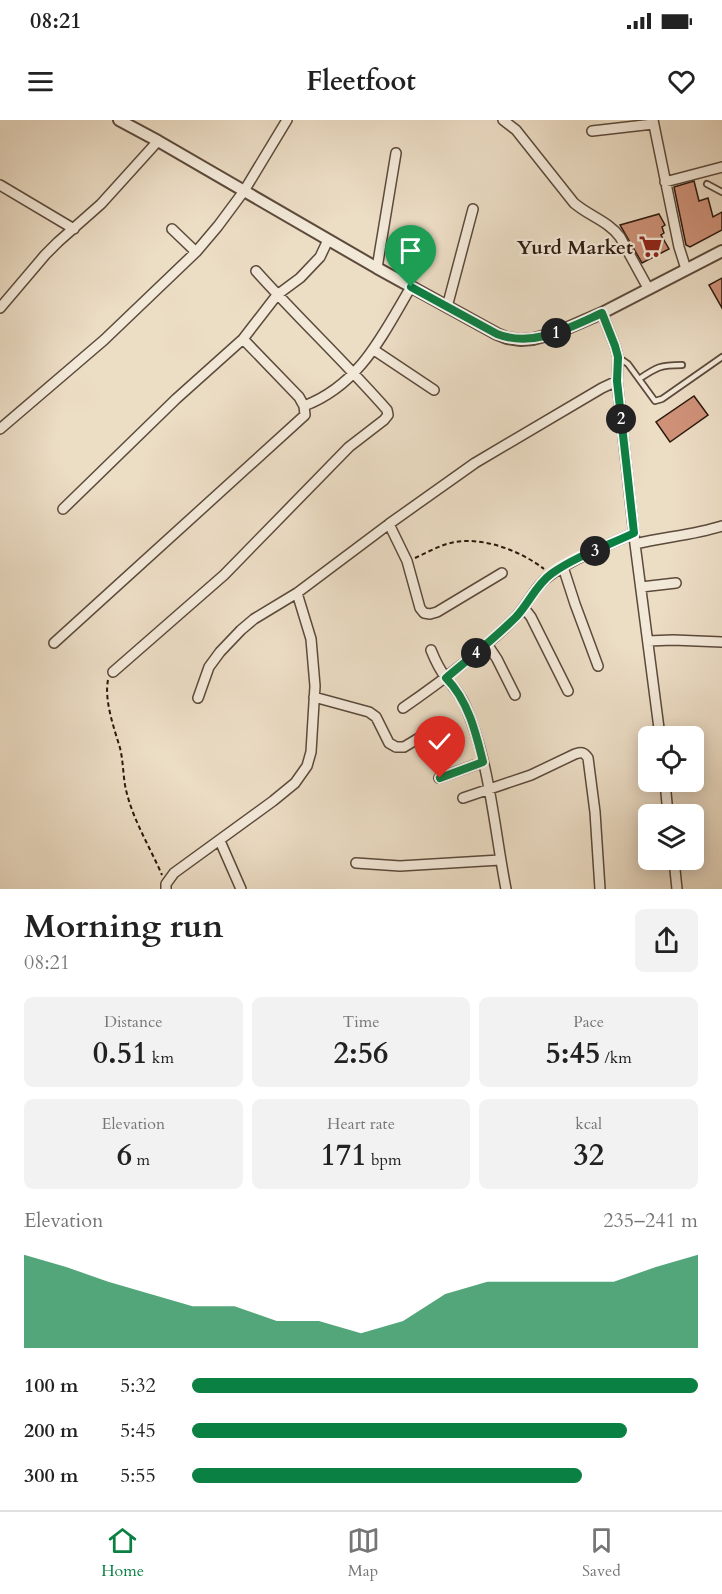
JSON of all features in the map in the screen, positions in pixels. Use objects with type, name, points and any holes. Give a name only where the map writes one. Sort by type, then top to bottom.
[{"type":"street","points":[[119,120],[377,268],[507,338],[533,339],[556,333],[602,313],[722,250]]},
{"type":"street","points":[[0,429],[104,340],[196,252],[244,191],[287,120]]},
{"type":"street","points":[[503,120],[516,130],[574,203],[615,230],[648,288]]},
{"type":"street","points":[[516,130],[520,120]]},
{"type":"street","points":[[592,131],[653,122],[679,247],[686,268]]},
{"type":"street","points":[[0,308],[45,255],[120,184],[158,141]]},
{"type":"street","points":[[377,268],[396,153]]},
{"type":"street","points":[[665,182],[722,167]]},
{"type":"street","points":[[0,185],[74,229]]},
{"type":"street","points":[[447,307],[473,209]]},
{"type":"street","points":[[172,229],[196,252]]},
{"type":"street","points":[[63,509],[176,399],[243,339],[278,295],[300,278],[320,257],[328,240]]},
{"type":"street","points":[[113,672],[224,575],[349,447],[388,415],[387,410],[354,372],[256,271]]},
{"type":"street","points":[[304,405],[318,400],[363,364],[374,350],[411,287]]},
{"type":"street","points":[[602,313],[618,357],[617,381],[659,726]]},
{"type":"street","points":[[54,643],[305,415],[300,397],[243,339]]},
{"type":"street","points":[[374,350],[434,390]]},
{"type":"street","points":[[198,698],[209,667],[220,652],[254,619],[297,593],[475,463],[617,381]]},
{"type":"street","points":[[389,524],[407,561],[420,608],[424,613],[437,612],[502,573]]},
{"type":"street","points":[[635,544],[698,533],[722,526]]},
{"type":"street","points":[[403,708],[446,678],[487,644],[524,608],[536,589],[550,575],[634,533]]},
{"type":"street","points":[[563,567],[598,666]]},
{"type":"street","points":[[641,587],[676,583]]},
{"type":"street","points":[[166,886],[174,873],[295,783],[307,766],[311,752],[315,686],[311,639],[297,593]]},
{"type":"street","points":[[524,608],[531,617],[568,691]]},
{"type":"street","points":[[648,641],[722,642]]},
{"type":"street","points":[[487,644],[515,695]]},
{"type":"street","points":[[431,650],[438,667],[454,686],[465,705],[479,746],[490,790],[506,889]]},
{"type":"street","points":[[314,697],[369,712],[376,717],[389,743],[396,747],[404,747],[424,735]]},
{"type":"street","points":[[463,798],[531,775],[575,754],[585,754],[588,758],[595,812],[600,889]]},
{"type":"street","points":[[440,778],[483,762]]},
{"type":"street","points":[[220,841],[241,889]]},
{"type":"street","points":[[356,863],[400,866],[500,860]]},
{"type":"street","points":[[675,870],[678,889]]},
{"type":"lane","points":[[707,184],[722,192]]},
{"type":"lane","points":[[618,357],[628,364],[655,401],[722,357]]},
{"type":"lane","points":[[639,379],[659,366],[682,365]]},
{"type":"path","points":[[407,561],[452,542],[470,540],[519,553],[533,560],[550,575]]},
{"type":"path","points":[[113,672],[107,682],[108,693],[111,717],[122,758],[125,786],[141,833],[154,856],[166,886]]},
{"type":"building","points":[[694,181],[699,201],[708,198],[713,217],[722,212],[722,230],[690,247],[686,245],[674,187]]},
{"type":"building","points":[[659,214],[665,225],[662,227],[664,233],[661,235],[669,249],[642,263],[620,225]]},
{"type":"building","points":[[722,278],[722,308],[709,285]]},
{"type":"building","points":[[694,396],[708,415],[670,442],[656,422]]},
{"type":"place","name":"Yurd Market","points":[[651,247]]},
{"type":"route","points":[[411,287],[497,334],[521,340],[556,333],[602,313],[618,357],[617,381],[634,533],[575,560],[550,575],[536,589],[515,618],[446,678],[460,694],[465,705],[483,762],[440,778]]}]
